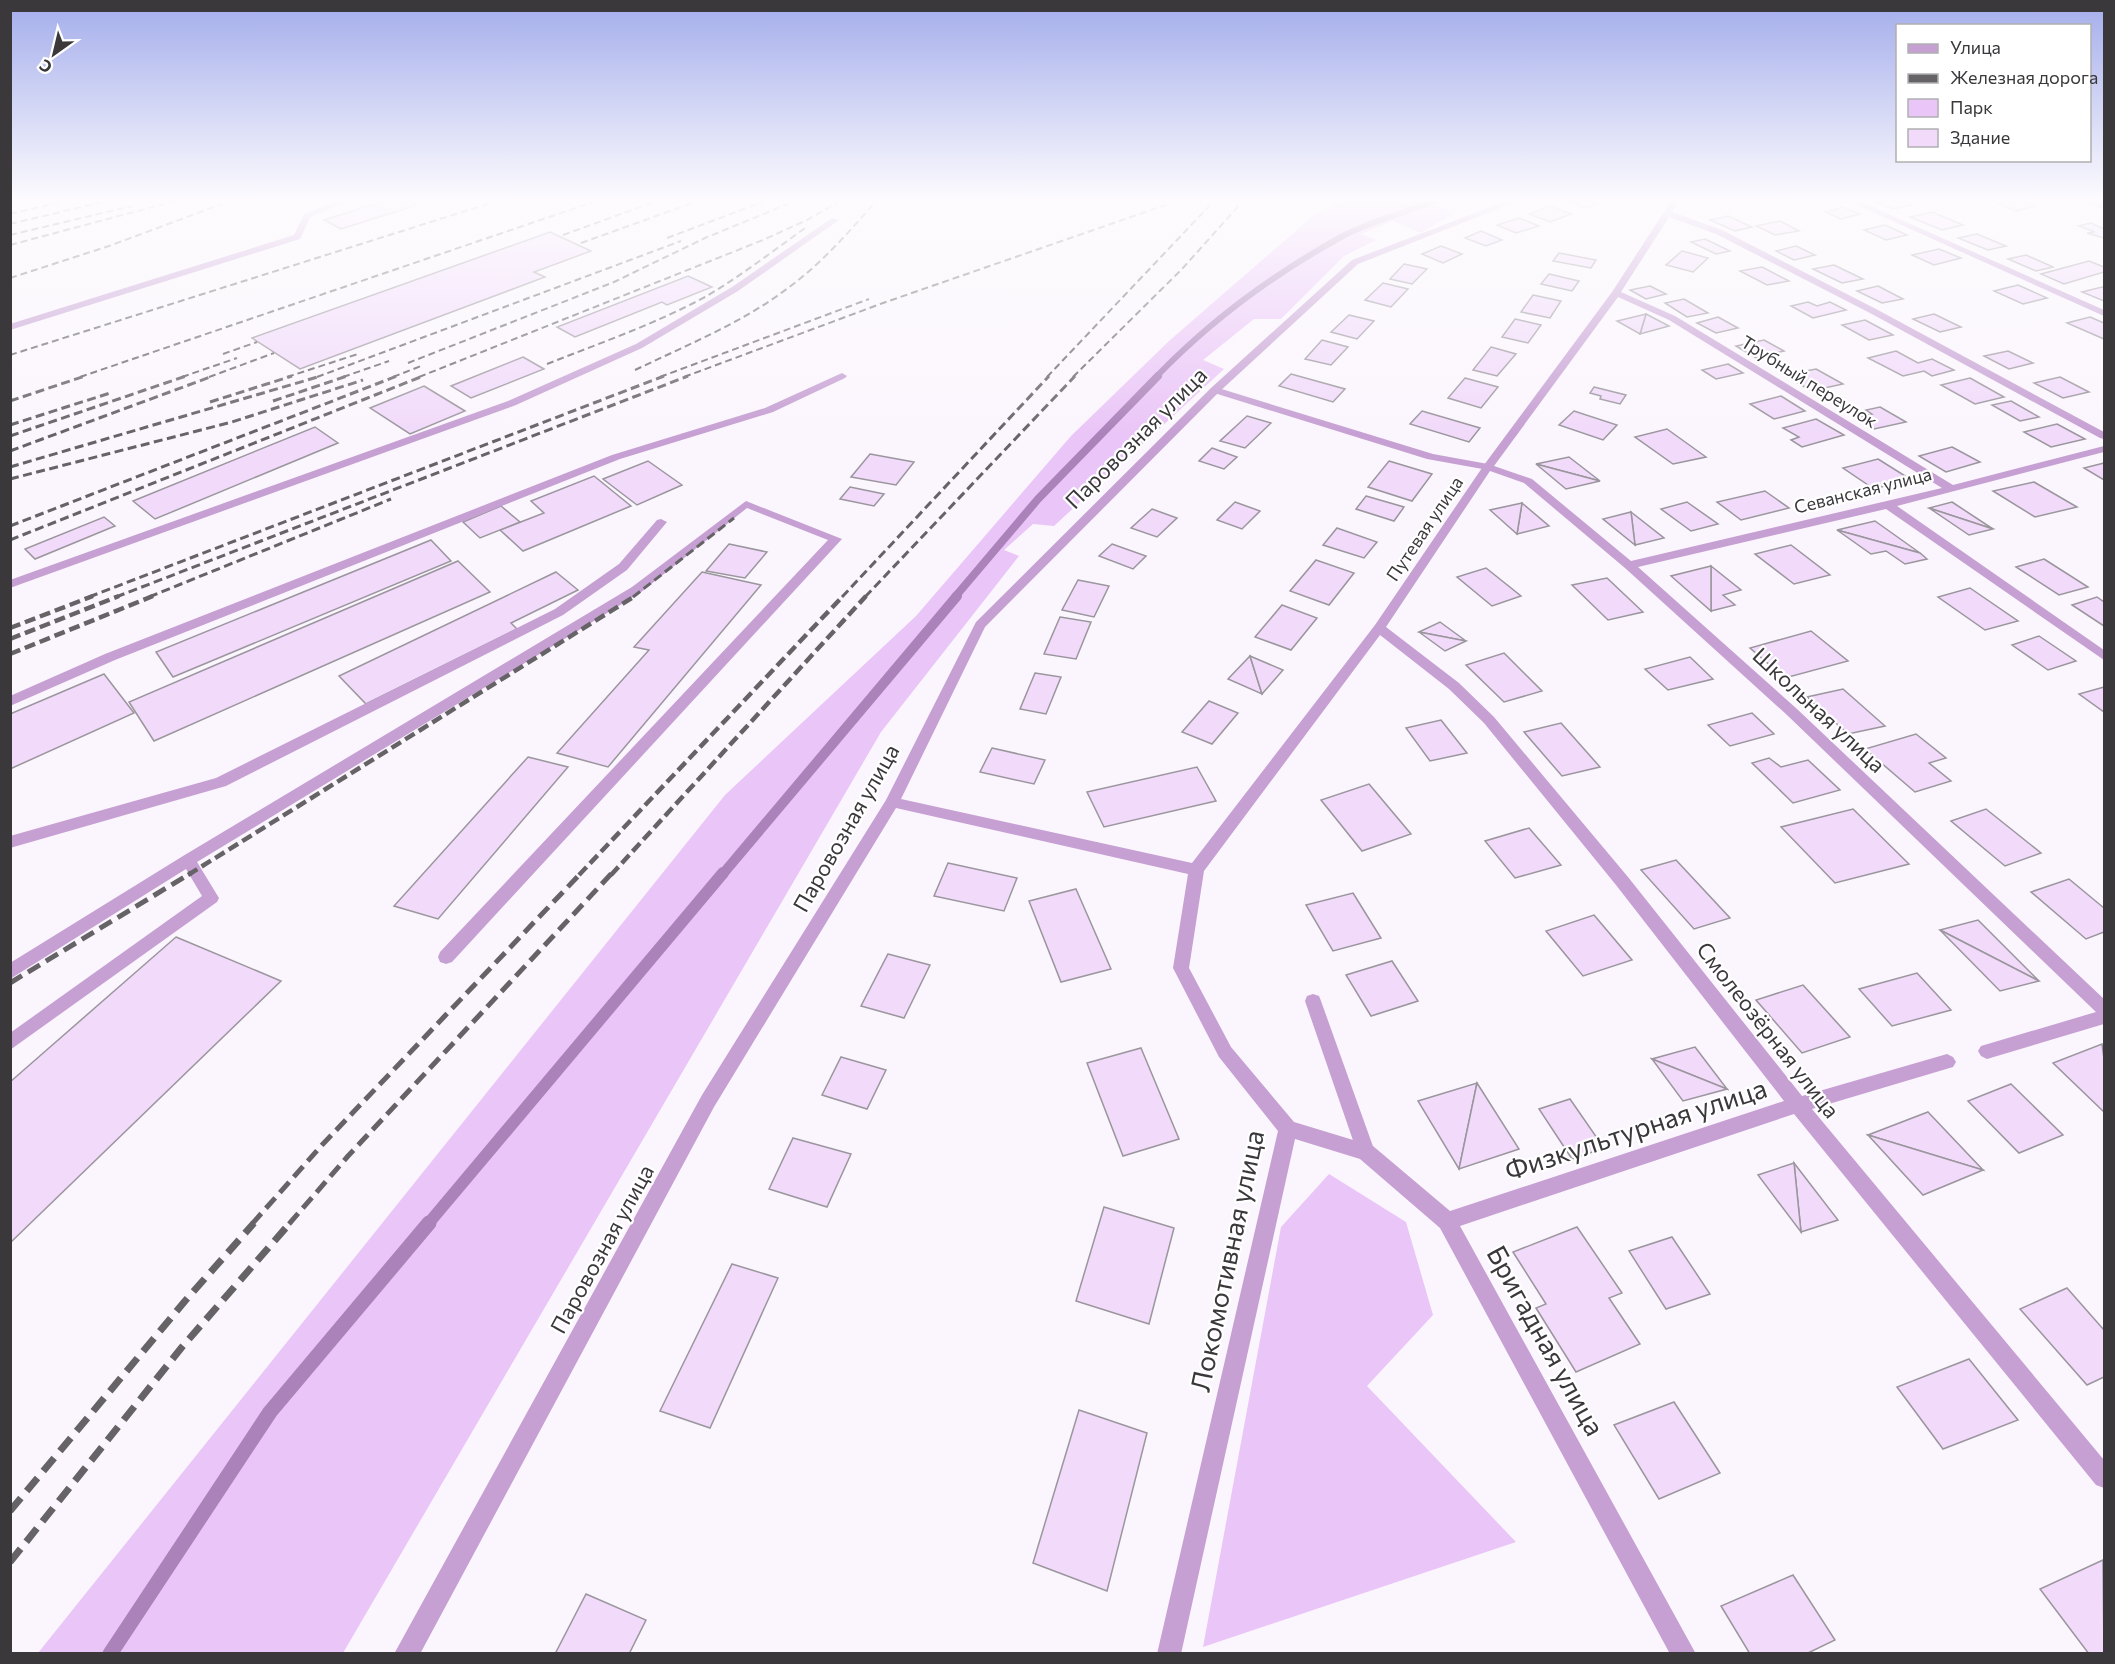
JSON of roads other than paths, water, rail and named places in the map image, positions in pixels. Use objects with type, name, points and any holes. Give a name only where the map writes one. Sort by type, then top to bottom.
[{"type":"street","points":[[10,327],[164,279]]},
{"type":"street","points":[[10,584],[512,403],[639,346],[750,279]]},
{"type":"street","name":"Паровозная улица","points":[[406,1653],[708,1101],[892,802],[980,625],[1215,390],[1337,279]]},
{"type":"street","name":"Путевая улица","points":[[1196,870],[1379,628],[1488,467],[1626,279]]},
{"type":"street","points":[[1810,279],[2104,436]]},
{"type":"street","points":[[2027,279],[2104,313]]},
{"type":"street","name":"Трубный переулок","points":[[1616,293],[1672,318],[1950,488]]},
{"type":"street","points":[[10,702],[110,657],[616,457],[769,410],[842,376]]},
{"type":"street","name":"Школьная улица","points":[[1215,390],[1431,457],[1488,467],[1528,481],[1629,565],[1792,712],[2104,1009]]},
{"type":"street","name":"Севанская улица","points":[[1629,565],[1888,505],[2104,449]]},
{"type":"street","points":[[10,972],[188,860],[636,590],[746,504],[836,538],[446,957]]},
{"type":"street","points":[[1888,505],[2104,656]]},
{"type":"street","points":[[10,842],[221,782],[559,612],[623,567],[662,522]]},
{"type":"street","name":"Смолеозёрная улица","points":[[1379,628],[1454,686],[1489,720],[1622,880],[1797,1105],[2104,1477]]},
{"type":"street","points":[[892,802],[1196,870]]},
{"type":"street","points":[[10,1043],[211,898],[188,860]]},
{"type":"street","name":"Локомотивная улица","points":[[1169,1653],[1288,1128],[1225,1052],[1181,968],[1196,870]]},
{"type":"street","points":[[1313,1001],[1366,1152]]},
{"type":"street","points":[[1987,1051],[2104,1017]]},
{"type":"street","name":"Физкультурная улица","points":[[1447,1221],[1797,1105],[1947,1062]]},
{"type":"street","name":"Бригадная улица","points":[[1288,1128],[1366,1152],[1447,1221],[1684,1653]]},
{"type":"waterway","points":[[1156,377],[1220,318],[1274,279]]},
{"type":"waterway","points":[[955,597],[1038,499],[1158,376]]},
{"type":"waterway","points":[[722,875],[957,596]]},
{"type":"waterway","points":[[428,1224],[723,873]]},
{"type":"waterway","points":[[110,1654],[270,1412],[429,1223]]},
{"type":"railway","points":[[10,355],[251,279]]},
{"type":"railway","points":[[80,377],[368,279]]},
{"type":"railway","points":[[317,377],[580,279]]},
{"type":"railway","points":[[408,363],[621,279]]},
{"type":"railway","points":[[419,377],[666,279]]},
{"type":"railway","points":[[547,364],[647,325],[705,297],[734,279]]},
{"type":"railway","points":[[635,370],[714,333],[752,312],[799,279]]},
{"type":"railway","points":[[684,377],[953,279]]},
{"type":"railway","points":[[1047,377],[1140,279]]},
{"type":"railway","points":[[1073,377],[1172,279]]},
{"type":"railway","points":[[660,377],[869,299]]},
{"type":"railway","points":[[223,354],[257,342]]},
{"type":"railway","points":[[209,377],[274,353]]},
{"type":"railway","points":[[287,377],[358,354]]},
{"type":"railway","points":[[182,377],[237,358]]},
{"type":"railway","points":[[343,377],[389,361]]},
{"type":"railway","points":[[393,377],[421,366]]},
{"type":"railway","points":[[10,401],[85,376]]},
{"type":"railway","points":[[10,436],[186,376]]},
{"type":"railway","points":[[10,451],[213,376]]},
{"type":"railway","points":[[210,402],[292,376]]},
{"type":"railway","points":[[10,467],[321,376]]},
{"type":"railway","points":[[273,401],[347,376]]},
{"type":"railway","points":[[10,526],[397,376]]},
{"type":"railway","points":[[10,540],[423,376]]},
{"type":"railway","points":[[89,597],[664,376]]},
{"type":"railway","points":[[116,597],[688,376]]},
{"type":"railway","points":[[842,597],[1049,376]]},
{"type":"railway","points":[[865,597],[1075,376]]},
{"type":"railway","points":[[10,479],[232,422],[363,380]]},
{"type":"railway","points":[[10,425],[110,393]]},
{"type":"railway","points":[[149,597],[391,499]]},
{"type":"railway","points":[[633,597],[734,518]]},
{"type":"railway","points":[[10,628],[93,596]]},
{"type":"railway","points":[[10,639],[119,596]]},
{"type":"railway","points":[[10,654],[153,596]]},
{"type":"railway","points":[[188,875],[635,596]]},
{"type":"railway","points":[[579,875],[843,596]]},
{"type":"railway","points":[[611,875],[866,596]]},
{"type":"railway","points":[[10,983],[191,873]]},
{"type":"railway","points":[[252,1224],[322,1145],[581,873]]},
{"type":"railway","points":[[289,1224],[348,1156],[612,873]]},
{"type":"railway","points":[[10,1511],[185,1301],[254,1223]]},
{"type":"railway","points":[[10,1562],[182,1347],[290,1223]]}]
